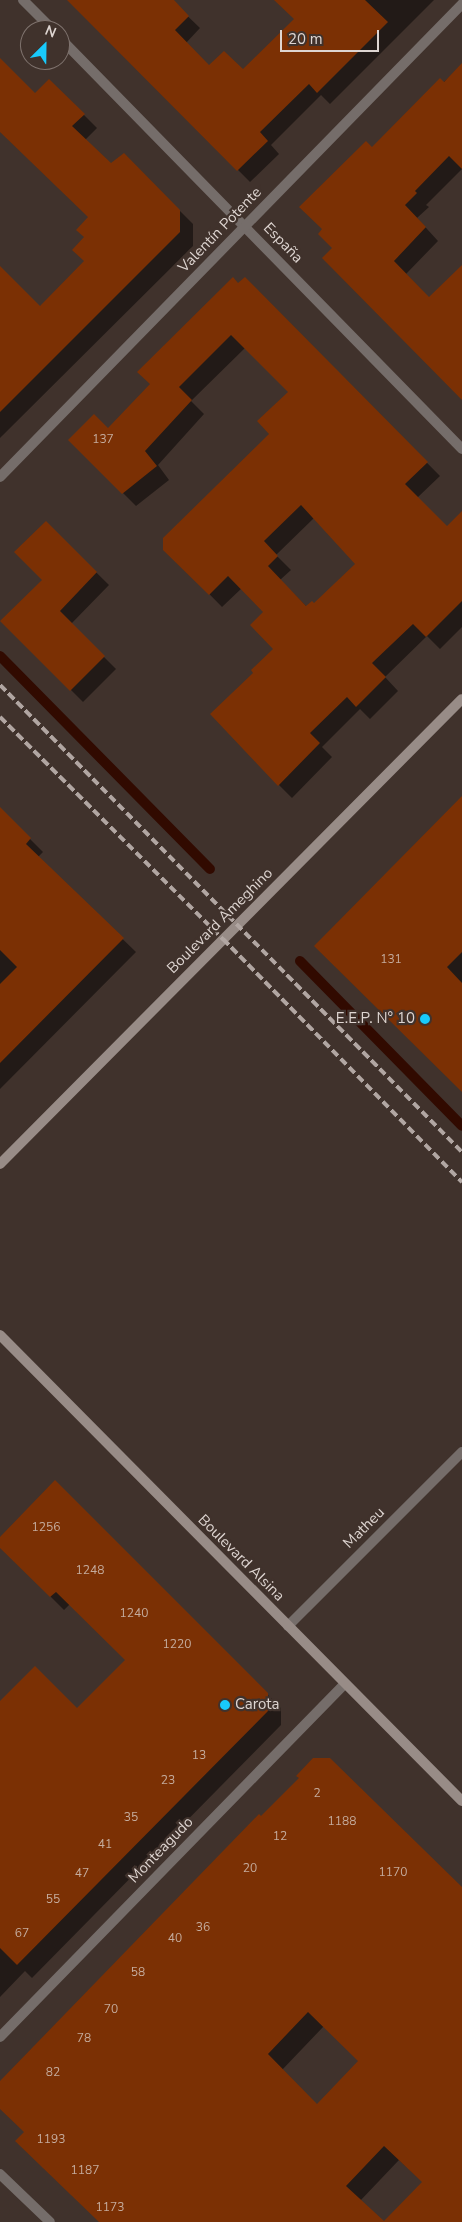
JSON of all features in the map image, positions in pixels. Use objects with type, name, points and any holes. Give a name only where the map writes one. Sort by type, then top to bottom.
[{"type":"main road","name":"Boulevard Ameghino","points":[[0,1164],[462,699]]},
{"type":"main road","name":"Boulevard Alsina","points":[[0,1335],[462,1801]]},
{"type":"street","points":[[23,0],[42,20]]},
{"type":"street","name":"Valentín Potente","points":[[0,477],[462,4]]},
{"type":"street","name":"España","points":[[70,48],[462,449]]},
{"type":"street","name":"Matheu","points":[[288,1626],[462,1452]]},
{"type":"street","name":"Monteagudo","points":[[0,2037],[344,1684]]},
{"type":"street","points":[[0,2174],[50,2222]]},
{"type":"building","points":[[67,0],[174,0],[189,16],[175,30],[209,65],[224,51],[243,69],[294,19],[274,0],[365,0],[388,22],[317,93],[309,84],[260,132],[268,141],[237,171]]},
{"type":"building","points":[[0,58],[35,93],[49,79],[85,114],[72,126],[111,163],[124,153],[180,210],[180,232],[0,412],[0,266],[40,306],[84,261],[72,250],[84,237],[76,230],[88,217],[0,132]]},
{"type":"building","points":[[462,63],[462,169],[449,156],[415,191],[417,193],[405,205],[426,227],[394,261],[429,297],[462,265],[462,400],[322,258],[332,248],[318,234],[322,229],[299,207],[366,141],[372,147],[440,78],[444,82]]},
{"type":"building","points":[[233,277],[238,283],[245,277],[428,462],[405,484],[447,526],[462,511],[462,601],[426,637],[413,624],[372,663],[386,677],[356,707],[347,697],[310,733],[320,743],[278,786],[210,714],[253,673],[251,670],[273,649],[250,625],[263,612],[228,576],[209,595],[163,550],[163,538],[269,434],[257,421],[288,392],[231,335],[179,387],[192,400],[145,451],[157,466],[122,494],[68,440],[94,414],[108,428],[150,384],[137,372]],"holes":[[[301,505],[355,564],[314,603],[312,601],[306,606],[268,566],[278,556],[264,541]]]},
{"type":"building","points":[[46,521],[97,572],[60,611],[105,656],[70,691],[0,621],[42,580],[14,552]]},
{"type":"building","name":"E.E.P. N° 10","points":[[462,796],[462,952],[447,967],[462,983],[462,1092],[314,946]]},
{"type":"building","points":[[0,807],[31,838],[26,844],[124,938],[0,1063],[0,984],[17,967],[0,950]]},
{"type":"building","points":[[55,1480],[268,1693],[268,1711],[17,1965],[0,1948],[0,1701],[35,1666],[77,1708],[125,1660],[56,1592],[50,1597],[0,1548],[0,1537]]},
{"type":"building","points":[[313,1758],[330,1758],[462,1887],[462,2222],[99,2222],[15,2141],[24,2132],[0,2109],[0,2081],[259,1814],[261,1816],[299,1778],[296,1776]],"holes":[[[308,2012],[358,2061],[317,2104],[268,2054]],[[384,2146],[422,2182],[384,2221],[346,2186]]]},
{"type":"waterway","points":[[0,656],[210,869]]},
{"type":"waterway","points":[[300,961],[462,1126]]},
{"type":"railway","points":[[0,685],[462,1152]]},
{"type":"railway","points":[[0,717],[223,939],[462,1182]]},
{"type":"place","name":"E.E.P. N° 10","points":[[425,1019]]},
{"type":"place","name":"Carota","points":[[225,1705]]}]
